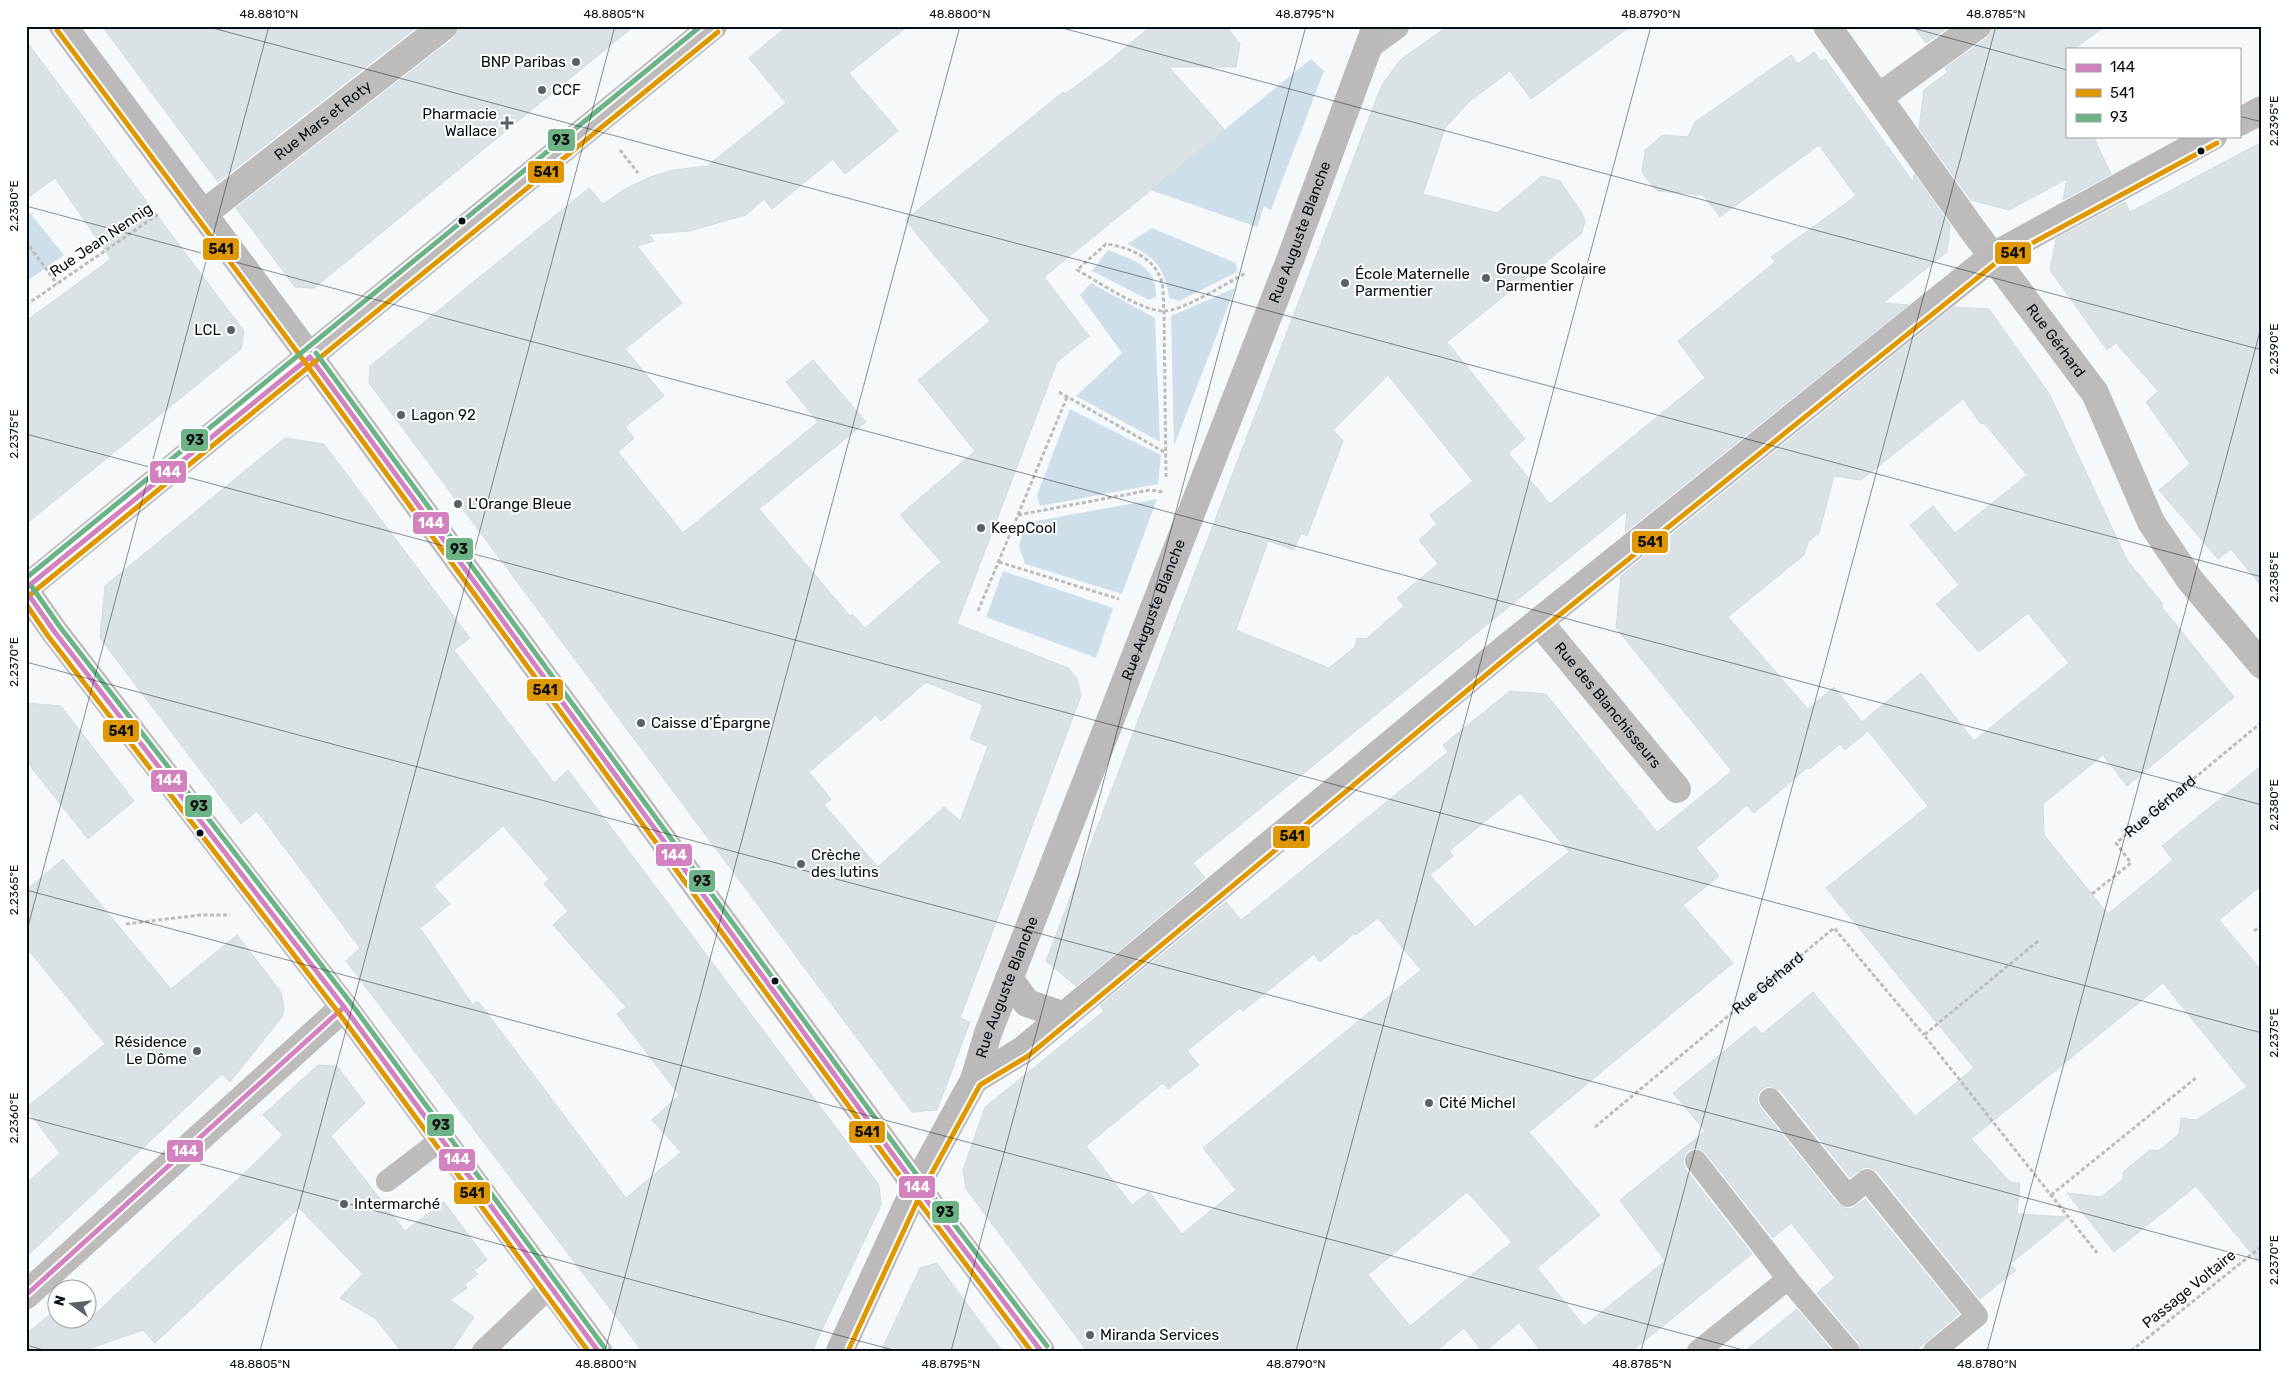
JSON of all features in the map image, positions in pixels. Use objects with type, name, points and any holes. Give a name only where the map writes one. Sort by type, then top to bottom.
[{"type":"street","points":[[63,26],[310,357],[916,1186],[1041,1351]]},
{"type":"street","name":"Rue Mars et Roty","points":[[196,204],[444,26]]},
{"type":"street","points":[[598,1351],[344,1006],[66,646],[26,589],[713,26]]},
{"type":"street","points":[[1373,35],[1395,26]]},
{"type":"street","name":"Rue Gérhard","points":[[1828,26],[1993,256],[2095,393],[2151,522],[2190,580],[2262,665]]},
{"type":"street","points":[[1878,97],[1977,26]]},
{"type":"street","name":"Rue Auguste Blanche","points":[[840,1351],[916,1186],[974,1080],[988,1032],[1290,260],[1373,35]]},
{"type":"street","points":[[2240,121],[2262,110]]},
{"type":"street","points":[[974,1080],[1023,1050],[1539,622],[1993,256],[2209,138]]},
{"type":"street","name":"Rue des Blanchisseurs","points":[[1539,622],[1677,789]]},
{"type":"street","points":[[1009,979],[1027,1003],[1065,1016]]},
{"type":"street","points":[[26,1294],[344,1006]]},
{"type":"lane","points":[[1770,1099],[1848,1196],[1868,1180],[1977,1316],[1934,1351]]},
{"type":"lane","points":[[388,1181],[442,1139]]},
{"type":"lane","points":[[1696,1161],[1788,1279],[1849,1351]]},
{"type":"lane","points":[[1698,1351],[1788,1279]]},
{"type":"lane","points":[[483,1351],[551,1286]]},
{"type":"path","points":[[620,150],[638,173]]},
{"type":"path","name":"Rue Jean Nennig","points":[[26,305],[57,284],[196,204]]},
{"type":"path","points":[[26,242],[57,284]]},
{"type":"path","points":[[1166,482],[1164,311],[1162,282],[1154,269],[1141,255],[1123,246],[1106,244],[1076,270],[1147,308],[1164,311],[1180,307],[1251,271]]},
{"type":"path","points":[[1059,392],[1166,453]]},
{"type":"path","points":[[978,611],[1067,397]]},
{"type":"path","points":[[1018,515],[1150,490],[1167,492]]},
{"type":"path","points":[[999,562],[1125,601]]},
{"type":"path","name":"Rue Gérhard","points":[[2092,894],[2131,862],[2116,843],[2262,722]]},
{"type":"path","points":[[126,924],[200,915],[236,916]]},
{"type":"path","points":[[2254,931],[2262,925]]},
{"type":"path","name":"Rue Gérhard","points":[[1595,1127],[1834,928],[1924,1035],[2097,1252]]},
{"type":"path","points":[[1924,1035],[2038,941]]},
{"type":"path","points":[[2051,1195],[2197,1078]]},
{"type":"path","name":"Passage Voltaire","points":[[2131,1351],[2262,1246]]},
{"type":"shaded area","points":[[1311,59],[1324,71],[1271,210],[1264,207],[1257,227],[1150,190]]},
{"type":"shaded area","points":[[26,208],[64,255],[26,282]]},
{"type":"shaded area","points":[[1152,228],[1236,263],[1237,272],[1179,301],[1169,298],[1165,278],[1157,264],[1144,253],[1127,244]]},
{"type":"shaded area","points":[[1108,250],[1142,265],[1152,278],[1156,297],[1149,300],[1092,271]]},
{"type":"shaded area","points":[[1091,283],[1155,318],[1160,442],[1076,396],[1122,353],[1080,295]]},
{"type":"shaded area","points":[[1235,288],[1174,446],[1171,316]]},
{"type":"shaded area","points":[[1070,409],[1161,455],[1158,484],[1040,506],[1037,495]]},
{"type":"shaded area","points":[[1157,499],[1122,594],[1025,564],[1019,547],[1025,523]]},
{"type":"shaded area","points":[[1003,571],[1113,608],[1096,658],[986,617]]},
{"type":"building","points":[[102,26],[418,26],[218,182]]},
{"type":"building","points":[[459,26],[634,26],[314,288],[295,287],[236,208],[454,38]]},
{"type":"building","points":[[787,26],[908,26],[849,73],[898,131],[845,174],[833,159],[772,209],[764,199],[746,215],[689,231],[649,234],[654,241],[637,246],[682,303],[625,349],[664,396],[625,427],[634,438],[618,452],[683,533],[818,422],[786,382],[813,360],[866,422],[759,509],[850,616],[852,614],[865,628],[941,562],[900,515],[975,451],[918,380],[990,321],[905,220],[1063,92],[1065,94],[1103,66],[1151,26],[1226,26],[1240,44],[1236,67],[1169,67],[1225,130],[1044,277],[1089,336],[1057,362],[957,624],[1068,668],[1077,678],[1081,696],[960,1018],[970,1022],[937,1110],[912,1112],[369,383],[370,366],[589,188],[603,204],[625,189],[650,177],[673,170],[707,166],[786,103],[749,58]],"holes":[[[926,682],[983,705],[970,739],[988,746],[960,821],[944,807],[878,867],[824,805],[831,799],[809,772],[876,715],[881,721]]]},
{"type":"building","points":[[1448,26],[1631,26],[1531,99],[1510,71],[1470,101],[1445,128],[1423,194],[1497,213],[1542,176],[1560,181],[1582,213],[1585,221],[1582,233],[1447,342],[1525,439],[1508,453],[1550,504],[1705,378],[1678,341],[1775,262],[1771,257],[1856,196],[1819,145],[1720,217],[1703,195],[1657,191],[1642,173],[1645,150],[1663,135],[1688,137],[1695,122],[1791,55],[1798,64],[1814,52],[1821,61],[1825,59],[1913,182],[1914,174],[1950,225],[1947,252],[1883,303],[1908,305],[1625,532],[1627,511],[1193,863],[1205,878],[1076,986],[1046,961],[1376,100],[1382,85],[1400,60]],"holes":[[[1388,375],[1473,481],[1430,515],[1437,524],[1419,540],[1438,564],[1397,598],[1404,606],[1366,639],[1357,638],[1355,647],[1329,668],[1236,630],[1268,541],[1294,550],[1301,533],[1307,536],[1343,441],[1333,430]]]},
{"type":"building","points":[[1913,26],[1950,26],[1926,43]]},
{"type":"building","points":[[1992,26],[2105,26],[2075,48],[2066,48],[2066,138],[2094,138],[2111,174],[2063,200],[2067,179],[2009,210],[1971,200],[1919,128],[1924,90],[1948,72],[1945,68],[1986,39],[1991,33]]},
{"type":"building","points":[[26,41],[244,331],[241,349],[26,524],[26,321],[111,259],[55,178],[26,199]]},
{"type":"building","points":[[2262,142],[2262,587],[2231,549],[2218,559],[2159,490],[2190,464],[2146,402],[2158,391],[2116,343],[2107,350],[2050,270],[2056,239],[2125,202],[2130,212]]},
{"type":"building","points":[[1954,307],[1989,309],[2050,395],[2127,560],[2163,604],[2161,606],[2234,697],[2127,786],[2103,755],[2043,804],[2044,835],[2108,914],[2173,860],[2162,846],[2262,765],[2262,885],[2219,920],[2262,971],[2262,1266],[2196,1186],[2114,1252],[2067,1193],[2101,1197],[2123,1179],[2123,1172],[2150,1150],[2158,1151],[2179,1134],[2181,1118],[2196,1120],[2247,1087],[2163,983],[1971,1139],[2010,1182],[2020,1183],[2017,1214],[2068,1217],[2010,1264],[2016,1270],[1980,1299],[1877,1171],[1864,1167],[1850,1177],[1780,1090],[1768,1086],[1758,1094],[1757,1101],[1760,1107],[1838,1204],[1844,1208],[1851,1209],[1865,1199],[1959,1314],[1915,1351],[1862,1351],[1859,1343],[1817,1293],[1835,1278],[1791,1223],[1773,1238],[1706,1153],[1701,1149],[1695,1148],[1688,1150],[1684,1156],[1685,1169],[1752,1254],[1632,1351],[1541,1351],[1519,1323],[1485,1351],[1482,1351],[1464,1328],[1436,1351],[1087,1351],[966,1189],[963,1170],[985,1107],[1104,1011],[1100,1006],[1226,902],[1241,920],[1448,752],[1443,745],[1510,691],[1546,694],[1657,832],[1732,771],[1616,628],[1621,576]],"holes":[[[1963,399],[1981,424],[1984,423],[2027,475],[1955,533],[1933,506],[1910,525],[1959,585],[1936,604],[1979,652],[2028,613],[2069,663],[1974,741],[1921,673],[1862,722],[1834,687],[1808,709],[1728,617],[1804,555],[1808,542],[1819,533],[1834,476],[1861,480]],[[1868,731],[1928,806],[1826,888],[1974,1068],[1915,1116],[1813,992],[1762,1034],[1755,1026],[1673,1093],[1705,1131],[1620,1200],[1665,1261],[1584,1326],[1537,1268],[1600,1215],[1529,1132],[1733,963],[1683,905],[1719,876],[1696,848],[1747,805],[1754,813],[1807,768],[1809,769],[1840,744],[1845,750]],[[1520,793],[1569,852],[1475,927],[1430,875],[1453,856],[1449,851]],[[1378,918],[1421,970],[1203,1148],[1236,1190],[1182,1234],[1149,1192],[1132,1205],[1086,1146],[1163,1083],[1168,1089],[1199,1065],[1187,1051],[1240,1008],[1243,1011],[1314,954],[1320,962],[1355,933],[1356,935]],[[1467,1192],[1512,1242],[1410,1326],[1368,1275]]]},
{"type":"building","points":[[285,438],[324,444],[470,638],[454,650],[554,783],[568,770],[879,1185],[881,1205],[812,1351],[642,1351],[346,961],[360,948],[257,811],[241,824],[100,638],[105,586]],"holes":[[[503,826],[549,879],[544,884],[568,911],[553,925],[626,1007],[617,1014],[679,1095],[652,1120],[681,1152],[626,1198],[478,1001],[473,1005],[420,928],[450,904],[434,886]]]},
{"type":"building","points":[[26,703],[61,706],[134,801],[88,839],[26,761]]},
{"type":"building","points":[[63,859],[171,989],[237,935],[281,992],[284,1009],[282,1017],[230,1082],[222,1074],[26,1257],[26,1184],[60,1153],[26,1108],[105,1044],[26,947],[26,890]]},
{"type":"building","points":[[318,1065],[337,1066],[365,1103],[331,1136],[405,1231],[444,1202],[487,1260],[474,1270],[478,1274],[465,1284],[467,1288],[450,1300],[474,1317],[451,1351],[401,1351],[376,1319],[340,1298],[363,1274],[299,1208],[155,1343],[143,1330],[82,1351],[26,1351],[26,1334],[48,1316],[48,1330],[98,1330],[98,1311],[283,1135],[263,1115]]},
{"type":"building","points":[[937,1263],[1002,1351],[881,1351],[920,1268]]},
{"type":"building","points":[[1797,1309],[1832,1351],[1745,1351]]},
{"type":"transit line","name":"93","points":[[26,578],[701,26]]},
{"type":"transit line","name":"541","points":[[57,30],[304,361],[910,1190],[1031,1351]]},
{"type":"transit line","name":"541","points":[[31,594],[718,32]]},
{"type":"transit line","name":"541","points":[[848,1351],[923,1189],[980,1085],[1028,1056],[1511,654],[1997,262],[2217,143]]},
{"type":"transit line","name":"93","points":[[316,353],[922,1182],[1047,1346]]},
{"type":"transit line","name":"144","points":[[310,357],[916,1186],[1041,1351]]},
{"type":"transit line","name":"144","points":[[26,588],[310,357]]},
{"type":"transit line","name":"93","points":[[32,587],[60,627],[350,1002],[604,1347]]},
{"type":"transit line","name":"144","points":[[26,591],[54,631],[344,1007],[598,1351]]},
{"type":"transit line","name":"541","points":[[26,604],[48,636],[338,1012],[588,1351]]},
{"type":"transit line","name":"144","points":[[26,1295],[344,1007]]},
{"type":"place","name":"BNP Paribas","points":[[576,62]]},
{"type":"place","name":"CCF","points":[[542,90]]},
{"type":"place","name":"Pharmacie Wallace","points":[[507,123]]},
{"type":"place","name":"Groupe Scolaire Parmentier","points":[[1486,278]]},
{"type":"place","name":"École Maternelle Parmentier","points":[[1345,283]]},
{"type":"place","name":"LCL","points":[[231,330]]},
{"type":"place","name":"Lagon 92","points":[[401,415]]},
{"type":"place","name":"L'Orange Bleue","points":[[458,504]]},
{"type":"place","name":"KeepCool","points":[[981,528]]},
{"type":"place","name":"Caisse d'Épargne","points":[[641,723]]},
{"type":"place","name":"Crèche des lutins","points":[[801,864]]},
{"type":"place","name":"Résidence Le Dôme","points":[[197,1051]]},
{"type":"place","name":"Cité Michel","points":[[1429,1103]]},
{"type":"place","name":"Intermarché","points":[[344,1204]]},
{"type":"place","name":"Miranda Services","points":[[1090,1335]]}]
